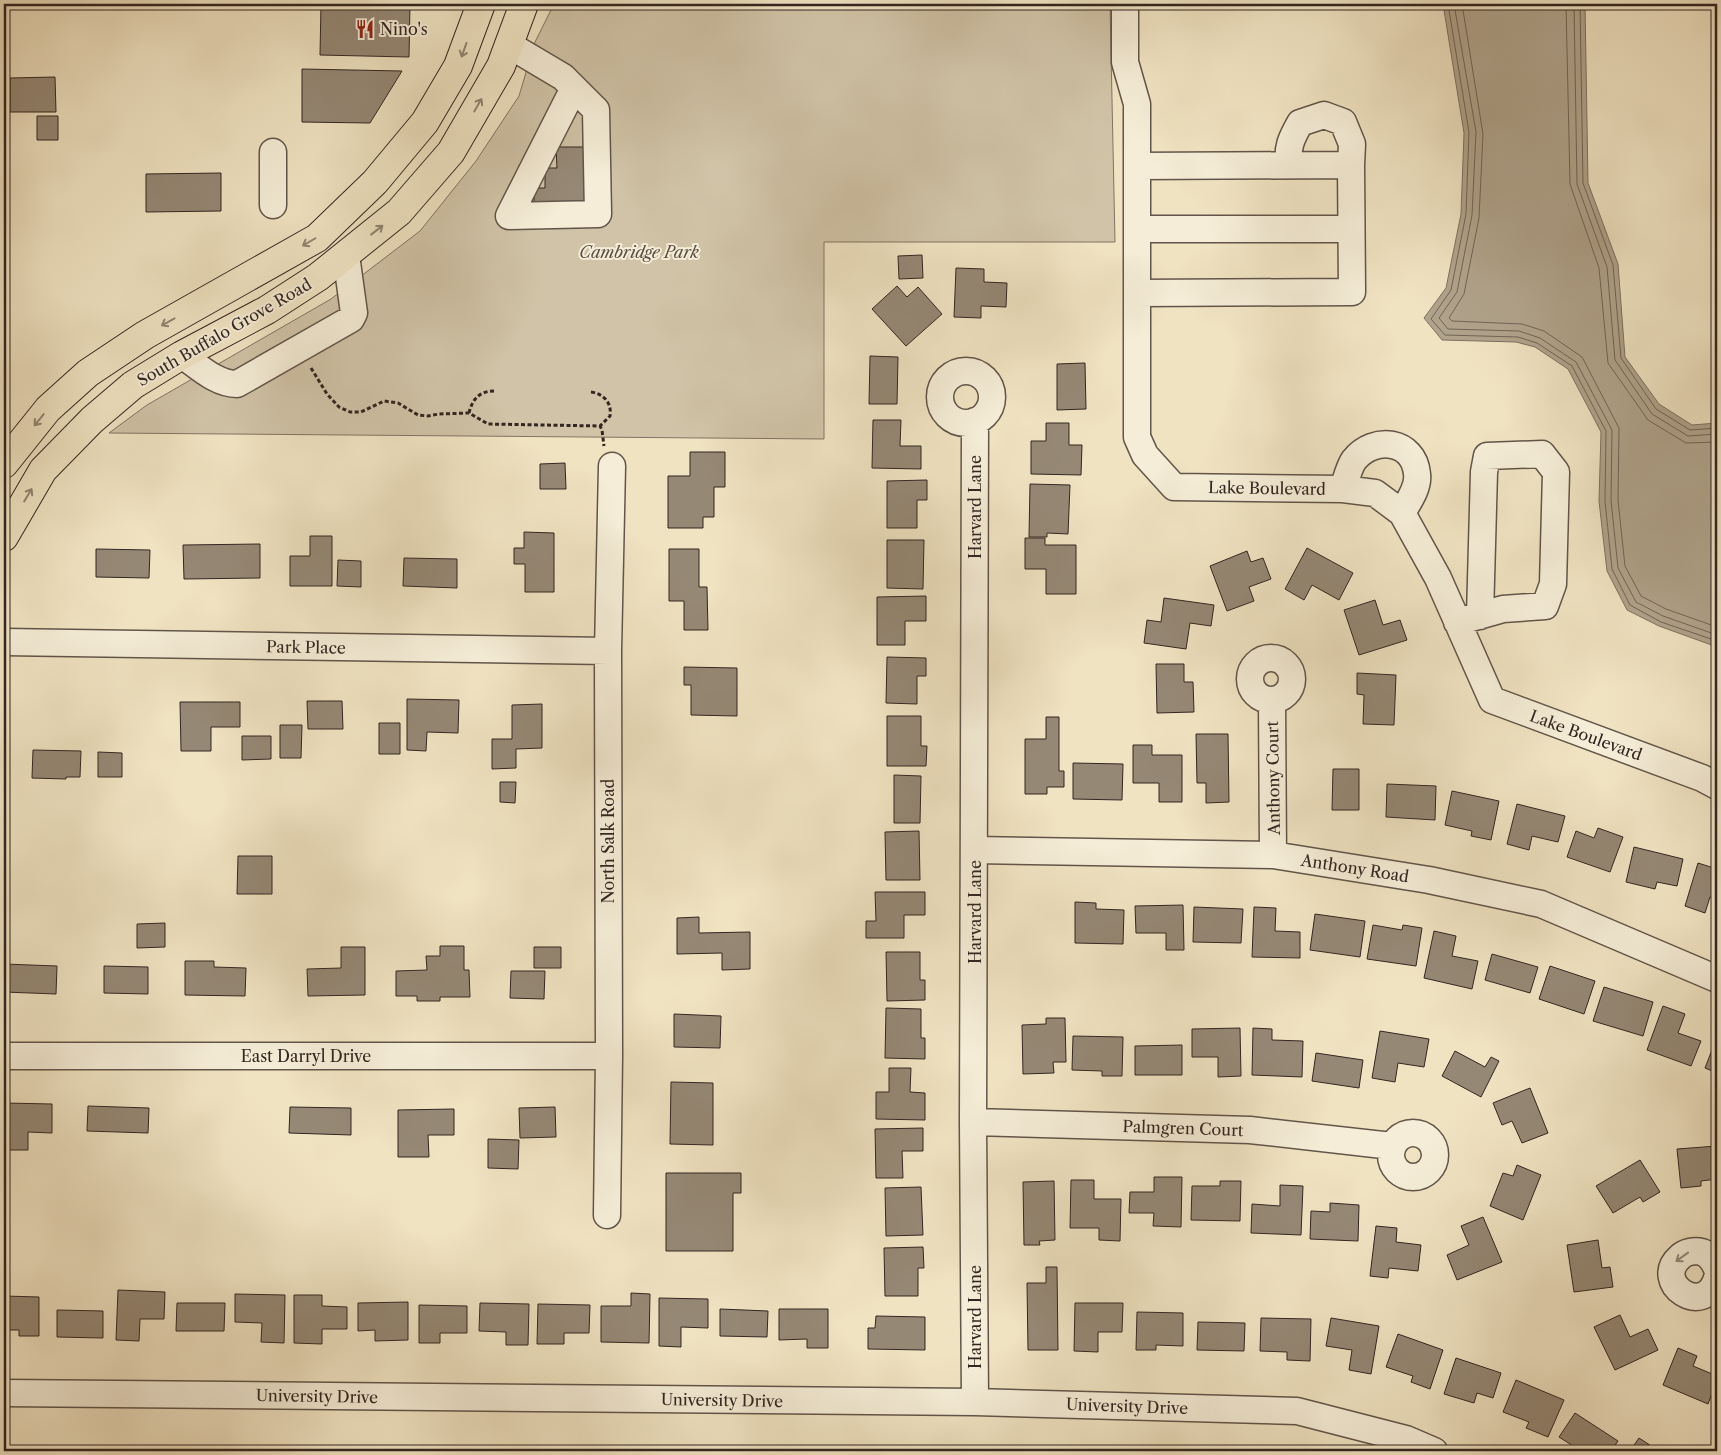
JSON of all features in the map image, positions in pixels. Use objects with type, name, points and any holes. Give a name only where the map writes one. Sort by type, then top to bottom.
[{"type":"main road","points":[[4,464],[48,409],[88,373],[144,335],[317,238],[375,182],[425,122],[458,66],[480,4]]},
{"type":"main road","name":"South Buffalo Grove Road","points":[[4,537],[43,470],[92,420],[133,385],[182,354],[267,310],[318,277],[399,212],[451,152],[501,66],[524,4]]},
{"type":"street","name":"Lake Boulevard","points":[[1125,4],[1125,62],[1137,104],[1137,437],[1145,455],[1174,487],[1343,489],[1375,493],[1402,514],[1438,578],[1469,619],[1492,700],[1702,778],[1717,786]]},
{"type":"street","points":[[509,46],[563,77],[574,88],[596,110],[598,214],[509,216],[574,88]]},
{"type":"street","points":[[1137,293],[1352,292],[1352,144],[1343,122],[1324,116],[1300,123],[1292,138],[1288,152],[1290,165]]},
{"type":"street","points":[[273,152],[273,205]]},
{"type":"street","points":[[1137,166],[1351,165]]},
{"type":"street","points":[[1137,229],[1351,229]]},
{"type":"street","points":[[182,354],[220,381],[236,384],[350,319],[354,313],[346,255]]},
{"type":"street","name":"Harvard Lane","points":[[975,421],[975,1402]]},
{"type":"street","points":[[1343,489],[1353,461],[1369,447],[1383,443],[1399,446],[1414,458],[1418,476],[1413,494],[1402,514]]},
{"type":"street","points":[[1542,454],[1556,472],[1553,584],[1545,606],[1503,609],[1469,619],[1487,456],[1542,454]]},
{"type":"street","name":"North Salk Road","points":[[607,1215],[609,1056],[608,652],[612,466]]},
{"type":"street","name":"Park Place","points":[[4,642],[608,652]]},
{"type":"street","name":"Anthony Court","points":[[1272,700],[1274,855]]},
{"type":"street","name":"Anthony Road","points":[[975,850],[1274,855],[1429,880],[1541,904],[1717,979]]},
{"type":"street","name":"East Darryl Drive","points":[[4,1056],[609,1056]]},
{"type":"street","name":"Palmgren Court","points":[[974,1122],[1250,1130],[1392,1146]]},
{"type":"street","name":"University Drive","points":[[4,1393],[975,1402],[1296,1411],[1403,1445],[1434,1451]]},
{"type":"path","points":[[299,348],[328,394],[339,407],[350,412],[361,412],[384,401],[398,403],[418,416],[469,413],[488,424],[600,426],[610,416],[610,405],[608,400],[602,395],[591,392]]},
{"type":"path","points":[[469,413],[474,399],[482,393],[494,391]]},
{"type":"path","points":[[600,426],[604,453],[612,466]]},
{"type":"green space","name":"Cambridge Park","points":[[554,4],[1110,4],[1115,242],[824,242],[824,439],[109,433],[147,405],[331,299],[420,231],[476,161],[519,96],[535,42]]},
{"type":"water","points":[[1443,4],[1585,4],[1588,183],[1618,264],[1625,357],[1659,404],[1692,425],[1717,423],[1717,647],[1659,626],[1627,610],[1607,571],[1599,501],[1601,432],[1568,369],[1535,347],[1516,342],[1442,340],[1424,318],[1446,288],[1461,214],[1464,133]]},
{"type":"building","points":[[5,4],[22,4],[22,8],[5,9]]},
{"type":"building","name":"Nino's","points":[[321,4],[410,4],[409,57],[320,55]]},
{"type":"building","points":[[302,69],[402,71],[370,123],[302,122]]},
{"type":"building","points":[[55,77],[56,112],[10,112],[10,78]]},
{"type":"building","points":[[37,116],[58,116],[58,140],[37,140]]},
{"type":"building","points":[[556,147],[586,147],[586,208],[534,208],[534,188],[545,188],[545,168],[557,168]]},
{"type":"building","points":[[221,173],[221,211],[146,212],[146,174]]},
{"type":"building","points":[[922,255],[923,278],[899,279],[898,256]]},
{"type":"building","points":[[956,268],[984,269],[984,282],[1007,283],[1006,307],[981,306],[981,318],[954,317]]},
{"type":"building","points":[[897,286],[907,297],[918,287],[942,314],[906,346],[872,309]]},
{"type":"building","points":[[870,356],[898,357],[897,404],[869,404]]},
{"type":"building","points":[[1085,363],[1086,409],[1057,410],[1057,364]]},
{"type":"building","points":[[873,420],[901,420],[900,446],[921,446],[921,469],[872,468]]},
{"type":"building","points":[[1046,423],[1069,423],[1069,445],[1082,445],[1081,475],[1031,474],[1031,441],[1046,441]]},
{"type":"building","points":[[690,452],[725,452],[725,487],[714,487],[714,517],[703,517],[703,528],[668,528],[668,476],[690,476]]},
{"type":"building","points":[[565,463],[566,489],[540,489],[540,464]]},
{"type":"building","points":[[927,480],[927,500],[917,500],[917,528],[887,528],[887,481]]},
{"type":"building","points":[[1030,484],[1070,485],[1068,534],[1047,533],[1047,537],[1029,537]]},
{"type":"building","points":[[524,532],[554,533],[554,592],[525,592],[525,564],[514,564],[514,548],[524,548]]},
{"type":"building","points":[[310,536],[332,536],[332,586],[290,586],[290,556],[310,556]]},
{"type":"building","points":[[1025,538],[1045,538],[1045,545],[1076,545],[1076,594],[1046,594],[1046,569],[1025,569]]},
{"type":"building","points":[[887,540],[924,540],[923,589],[887,588]]},
{"type":"building","points":[[260,544],[260,578],[184,579],[183,545]]},
{"type":"building","points":[[1307,548],[1353,573],[1339,600],[1312,585],[1304,600],[1285,589]]},
{"type":"building","points":[[96,549],[150,550],[149,578],[96,577]]},
{"type":"building","points":[[669,549],[699,549],[699,587],[707,587],[708,630],[684,630],[684,601],[669,601]]},
{"type":"building","points":[[1247,551],[1251,562],[1263,558],[1271,579],[1249,587],[1254,601],[1227,611],[1210,566]]},
{"type":"building","points":[[404,558],[457,559],[457,588],[403,586]]},
{"type":"building","points":[[338,560],[361,561],[361,587],[337,586]]},
{"type":"building","points":[[926,596],[926,621],[905,621],[905,645],[877,645],[877,597]]},
{"type":"building","points":[[1164,598],[1214,605],[1211,626],[1190,623],[1186,649],[1144,643],[1147,620],[1161,622]]},
{"type":"building","points":[[1375,600],[1383,625],[1400,620],[1407,640],[1359,655],[1344,610]]},
{"type":"building","points":[[887,657],[926,658],[926,676],[917,676],[917,704],[886,703]]},
{"type":"building","points":[[1156,664],[1184,664],[1184,682],[1193,682],[1194,712],[1157,713]]},
{"type":"building","points":[[684,667],[737,668],[737,716],[691,715],[691,685],[684,685]]},
{"type":"building","points":[[1357,673],[1396,675],[1394,725],[1363,724],[1364,695],[1357,694]]},
{"type":"building","points":[[407,699],[459,700],[458,733],[427,732],[426,751],[407,750]]},
{"type":"building","points":[[307,701],[342,701],[343,729],[308,729]]},
{"type":"building","points":[[180,702],[240,702],[240,727],[211,727],[211,751],[181,751]]},
{"type":"building","points":[[542,704],[542,748],[516,749],[516,768],[492,769],[492,739],[512,739],[512,705]]},
{"type":"building","points":[[887,716],[921,716],[921,746],[927,746],[926,766],[887,766]]},
{"type":"building","points":[[1046,717],[1059,717],[1059,771],[1064,771],[1064,787],[1047,787],[1047,794],[1025,794],[1025,739],[1046,739]]},
{"type":"building","points":[[379,723],[400,723],[400,754],[379,754]]},
{"type":"building","points":[[280,725],[302,725],[301,758],[280,758]]},
{"type":"building","points":[[1196,734],[1228,734],[1229,802],[1206,803],[1206,783],[1197,783]]},
{"type":"building","points":[[242,736],[271,736],[271,759],[242,760]]},
{"type":"building","points":[[1133,745],[1152,745],[1152,755],[1182,755],[1182,802],[1159,802],[1159,783],[1133,783]]},
{"type":"building","points":[[33,750],[81,751],[80,777],[66,777],[66,779],[32,778]]},
{"type":"building","points":[[98,752],[122,753],[122,777],[98,777]]},
{"type":"building","points":[[1073,763],[1123,764],[1122,800],[1073,799]]},
{"type":"building","points":[[1333,769],[1359,769],[1359,810],[1332,810]]},
{"type":"building","points":[[894,775],[921,776],[920,823],[894,823]]},
{"type":"building","points":[[500,782],[516,782],[515,803],[500,802]]},
{"type":"building","points":[[1387,784],[1436,786],[1435,820],[1386,817]]},
{"type":"building","points":[[1452,791],[1499,801],[1491,840],[1471,836],[1472,831],[1445,825]]},
{"type":"building","points":[[1517,804],[1565,816],[1558,842],[1532,836],[1529,850],[1507,844]]},
{"type":"building","points":[[1598,828],[1623,837],[1610,872],[1567,857],[1576,831],[1594,838]]},
{"type":"building","points":[[919,831],[920,880],[886,880],[885,832]]},
{"type":"building","points":[[1634,847],[1683,859],[1677,886],[1657,882],[1655,889],[1626,882]]},
{"type":"building","points":[[238,856],[272,856],[272,894],[237,894]]},
{"type":"building","points":[[1698,863],[1717,869],[1717,899],[1710,897],[1705,913],[1685,906]]},
{"type":"building","points":[[875,892],[925,892],[925,915],[904,915],[904,938],[866,938],[866,921],[876,921]]},
{"type":"building","points":[[1075,902],[1096,903],[1096,909],[1124,910],[1123,944],[1075,943]]},
{"type":"building","points":[[1183,905],[1184,950],[1166,950],[1166,933],[1136,933],[1135,906]]},
{"type":"building","points":[[1194,907],[1243,909],[1241,943],[1193,942]]},
{"type":"building","points":[[1254,907],[1276,908],[1275,931],[1300,932],[1300,958],[1252,957]]},
{"type":"building","points":[[1315,914],[1365,921],[1360,957],[1310,950]]},
{"type":"building","points":[[699,917],[699,933],[750,932],[750,969],[722,970],[722,953],[677,954],[677,918]]},
{"type":"building","points":[[165,923],[165,947],[137,948],[137,924]]},
{"type":"building","points":[[1373,925],[1402,930],[1403,925],[1422,928],[1416,966],[1367,959]]},
{"type":"building","points":[[1434,931],[1456,936],[1452,956],[1478,961],[1472,989],[1424,978]]},
{"type":"building","points":[[440,946],[464,946],[464,970],[469,970],[470,997],[440,997],[440,1001],[417,1001],[417,996],[396,996],[396,971],[427,970],[426,956],[440,956]]},
{"type":"building","points":[[341,947],[365,947],[365,995],[308,996],[307,969],[341,968]]},
{"type":"building","points":[[534,947],[561,947],[561,968],[534,968]]},
{"type":"building","points":[[886,952],[920,952],[920,980],[925,980],[925,1000],[887,1001]]},
{"type":"building","points":[[1492,954],[1538,967],[1530,993],[1485,980]]},
{"type":"building","points":[[185,961],[214,961],[214,967],[246,968],[245,996],[185,995]]},
{"type":"building","points":[[4,964],[57,966],[56,994],[4,992]]},
{"type":"building","points":[[104,966],[148,967],[148,994],[104,993]]},
{"type":"building","points":[[1550,966],[1595,981],[1584,1014],[1539,999]]},
{"type":"building","points":[[511,971],[545,971],[544,999],[510,998]]},
{"type":"building","points":[[1604,987],[1653,1002],[1643,1036],[1593,1021]]},
{"type":"building","points":[[1663,1006],[1685,1014],[1678,1033],[1701,1041],[1691,1066],[1647,1050]]},
{"type":"building","points":[[886,1008],[921,1009],[921,1038],[925,1038],[925,1059],[885,1058]]},
{"type":"building","points":[[674,1014],[721,1016],[720,1048],[674,1047]]},
{"type":"building","points":[[1046,1018],[1065,1018],[1066,1062],[1053,1062],[1054,1073],[1023,1074],[1022,1025],[1046,1024]]},
{"type":"building","points":[[1240,1028],[1241,1076],[1218,1077],[1218,1057],[1192,1057],[1192,1029]]},
{"type":"building","points":[[1253,1028],[1272,1029],[1272,1040],[1303,1041],[1302,1077],[1252,1075]]},
{"type":"building","points":[[1380,1031],[1429,1039],[1424,1067],[1398,1063],[1395,1082],[1372,1078]]},
{"type":"building","points":[[1073,1036],[1123,1037],[1122,1076],[1102,1076],[1102,1071],[1072,1070]]},
{"type":"building","points":[[1715,1042],[1717,1043],[1717,1073],[1705,1068]]},
{"type":"building","points":[[1182,1045],[1182,1075],[1135,1075],[1135,1046]]},
{"type":"building","points":[[1455,1051],[1485,1067],[1491,1057],[1499,1061],[1481,1097],[1442,1076]]},
{"type":"building","points":[[1316,1053],[1363,1060],[1359,1088],[1312,1081]]},
{"type":"building","points":[[889,1068],[911,1068],[910,1092],[925,1093],[925,1120],[876,1119],[876,1092],[889,1092]]},
{"type":"building","points":[[671,1082],[713,1083],[713,1145],[670,1144]]},
{"type":"building","points":[[1530,1088],[1548,1133],[1522,1143],[1512,1121],[1502,1125],[1493,1103]]},
{"type":"building","points":[[4,1103],[52,1104],[52,1133],[28,1132],[28,1150],[4,1150]]},
{"type":"building","points":[[88,1106],[149,1108],[148,1133],[87,1131]]},
{"type":"building","points":[[290,1107],[351,1108],[351,1135],[289,1133]]},
{"type":"building","points":[[555,1107],[556,1137],[520,1138],[519,1108]]},
{"type":"building","points":[[454,1109],[454,1135],[428,1135],[429,1157],[398,1157],[398,1110]]},
{"type":"building","points":[[923,1128],[923,1151],[902,1151],[903,1178],[876,1178],[875,1129]]},
{"type":"building","points":[[488,1139],[519,1140],[518,1169],[488,1168]]},
{"type":"building","points":[[1717,1146],[1717,1179],[1701,1181],[1701,1186],[1681,1188],[1677,1149]]},
{"type":"building","points":[[1640,1160],[1660,1192],[1643,1202],[1640,1197],[1613,1213],[1596,1186]]},
{"type":"building","points":[[1517,1165],[1541,1175],[1523,1220],[1490,1206],[1503,1173],[1513,1176]]},
{"type":"building","points":[[666,1173],[741,1173],[741,1193],[733,1193],[733,1251],[666,1251]]},
{"type":"building","points":[[1154,1177],[1182,1177],[1181,1227],[1153,1226],[1154,1213],[1129,1213],[1130,1192],[1154,1192]]},
{"type":"building","points":[[1071,1180],[1094,1180],[1094,1199],[1121,1199],[1120,1241],[1099,1240],[1099,1228],[1070,1228]]},
{"type":"building","points":[[1054,1181],[1055,1240],[1039,1241],[1040,1245],[1024,1245],[1023,1182]]},
{"type":"building","points":[[1220,1181],[1241,1181],[1240,1221],[1191,1220],[1192,1186],[1220,1186]]},
{"type":"building","points":[[1280,1185],[1303,1186],[1301,1235],[1251,1233],[1252,1204],[1280,1206]]},
{"type":"building","points":[[921,1187],[923,1235],[886,1236],[885,1188]]},
{"type":"building","points":[[1330,1203],[1359,1205],[1358,1241],[1310,1239],[1311,1211],[1330,1212]]},
{"type":"building","points":[[1483,1217],[1502,1262],[1457,1280],[1447,1255],[1469,1245],[1461,1226]]},
{"type":"building","points":[[1376,1226],[1397,1228],[1396,1242],[1421,1245],[1418,1271],[1389,1268],[1388,1278],[1370,1276]]},
{"type":"building","points":[[1598,1240],[1602,1268],[1610,1267],[1613,1287],[1574,1292],[1567,1245]]},
{"type":"building","points":[[923,1247],[924,1268],[918,1268],[918,1296],[885,1296],[884,1248]]},
{"type":"building","points":[[1046,1267],[1057,1267],[1058,1350],[1028,1350],[1027,1283],[1046,1283]]},
{"type":"building","points":[[118,1290],[165,1292],[164,1319],[140,1319],[139,1341],[116,1340]]},
{"type":"building","points":[[631,1293],[650,1294],[649,1343],[601,1342],[601,1306],[631,1306]]},
{"type":"building","points":[[235,1294],[285,1295],[284,1343],[261,1342],[262,1323],[235,1322]]},
{"type":"building","points":[[294,1295],[322,1295],[322,1306],[347,1307],[347,1329],[322,1329],[322,1344],[294,1343]]},
{"type":"building","points":[[4,1296],[39,1297],[39,1336],[19,1336],[19,1330],[4,1330]]},
{"type":"building","points":[[659,1298],[708,1299],[708,1328],[681,1327],[681,1347],[659,1346]]},
{"type":"building","points":[[408,1302],[408,1340],[375,1341],[375,1330],[358,1331],[358,1303]]},
{"type":"building","points":[[177,1303],[225,1303],[224,1331],[176,1331]]},
{"type":"building","points":[[480,1303],[529,1304],[528,1345],[506,1345],[506,1332],[479,1331]]},
{"type":"building","points":[[1075,1303],[1123,1303],[1122,1332],[1098,1332],[1098,1352],[1074,1351]]},
{"type":"building","points":[[538,1304],[590,1305],[589,1333],[564,1333],[564,1344],[537,1344]]},
{"type":"building","points":[[419,1305],[467,1306],[467,1333],[440,1333],[440,1343],[419,1343]]},
{"type":"building","points":[[720,1309],[768,1311],[767,1337],[720,1336]]},
{"type":"building","points":[[779,1309],[828,1309],[828,1348],[807,1348],[807,1339],[779,1340]]},
{"type":"building","points":[[57,1310],[103,1311],[103,1338],[57,1337]]},
{"type":"building","points":[[1137,1312],[1183,1313],[1183,1346],[1156,1345],[1156,1350],[1136,1350]]},
{"type":"building","points":[[1620,1315],[1630,1337],[1648,1329],[1658,1350],[1615,1370],[1594,1327]]},
{"type":"building","points":[[876,1316],[925,1317],[925,1350],[868,1349],[868,1328],[875,1328]]},
{"type":"building","points":[[1261,1318],[1311,1319],[1310,1361],[1287,1360],[1287,1352],[1260,1351]]},
{"type":"building","points":[[1331,1318],[1379,1326],[1371,1374],[1349,1370],[1352,1350],[1326,1346]]},
{"type":"building","points":[[1198,1322],[1245,1323],[1244,1351],[1197,1350]]},
{"type":"building","points":[[1398,1334],[1443,1350],[1430,1389],[1411,1382],[1413,1376],[1386,1367]]},
{"type":"building","points":[[1678,1348],[1697,1356],[1693,1366],[1717,1376],[1708,1404],[1663,1385]]},
{"type":"building","points":[[1456,1358],[1501,1373],[1493,1398],[1477,1393],[1474,1403],[1444,1394]]},
{"type":"building","points":[[1516,1380],[1564,1400],[1548,1437],[1526,1428],[1529,1422],[1503,1412]]},
{"type":"building","points":[[1575,1413],[1618,1441],[1611,1451],[1581,1451],[1559,1437]]},
{"type":"building","points":[[1639,1438],[1659,1451],[1630,1451]]},
{"type":"building","points":[[4,1445],[10,1445],[10,1451],[4,1451]]},
{"type":"building","points":[[207,1448],[229,1448],[229,1451],[207,1451]]},
{"type":"building","points":[[83,1449],[106,1449],[106,1451],[83,1451]]},
{"type":"building","points":[[331,1449],[352,1450],[352,1451],[331,1451]]},
{"type":"place","name":"Nino's","points":[[365,29]]}]
